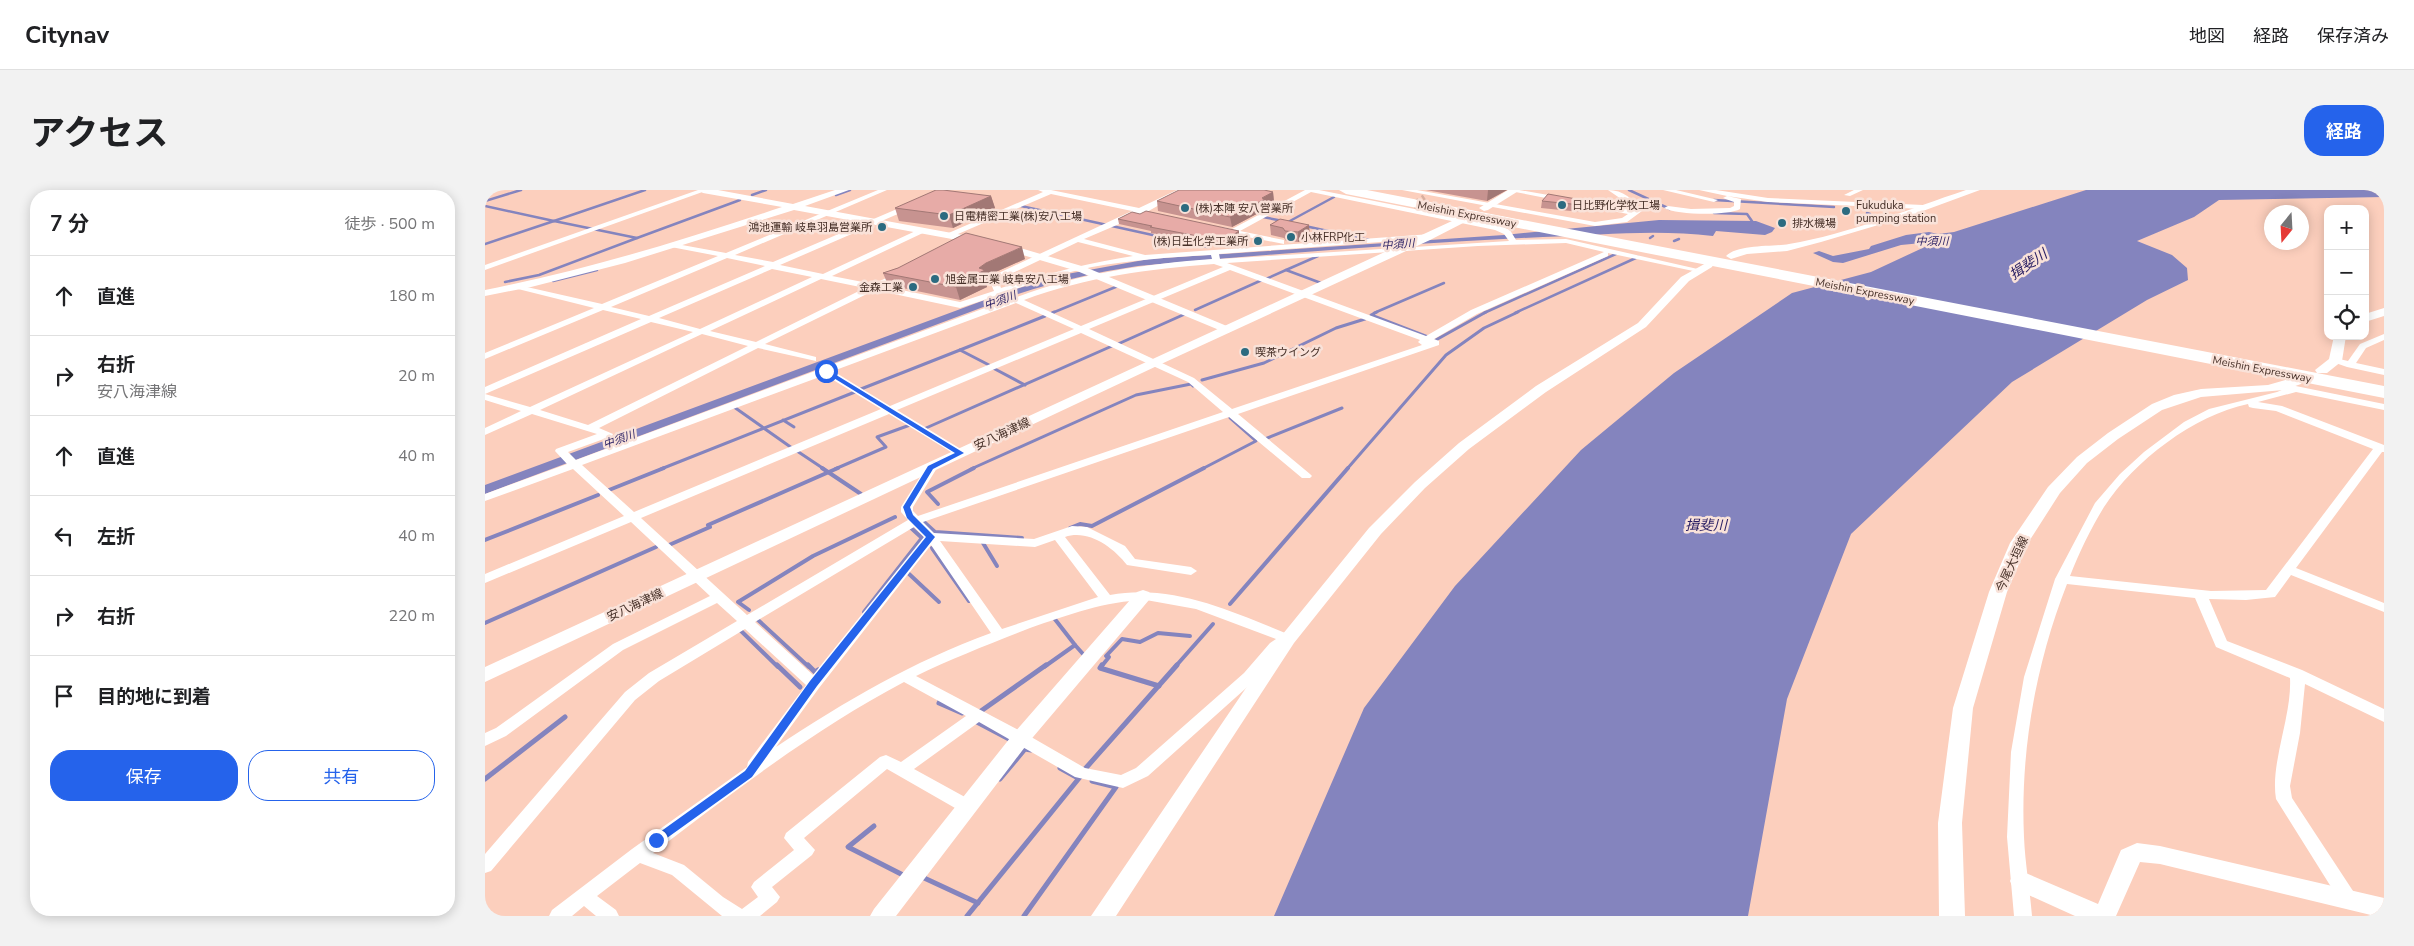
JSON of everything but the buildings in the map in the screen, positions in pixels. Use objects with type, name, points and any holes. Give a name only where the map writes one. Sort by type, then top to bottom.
[{"type":"highway","name":"Meishin Expressway","points":[[1346,190],[1765,269]]},
{"type":"highway","name":"Meishin Expressway","points":[[1370,190],[2232,360],[2384,392]]},
{"type":"highway","name":"Meishin Expressway","points":[[2232,360],[2384,386]]},
{"type":"main road","points":[[1486,206],[1514,190]]},
{"type":"main road","name":"安八海津線","points":[[485,675],[931,468],[1154,362],[1429,237],[1463,219]]},
{"type":"main road","points":[[2369,317],[2384,312]]},
{"type":"main road","points":[[2322,370],[2335,361],[2339,340]]},
{"type":"main road","name":"今尾大垣線","points":[[1952,916],[1950,823],[1963,708],[1989,620],[2019,543],[2055,490],[2082,460],[2143,414],[2179,398],[2201,393],[2291,386]]},
{"type":"street","points":[[485,268],[704,190],[948,234],[1041,256],[1080,268],[1228,328]]},
{"type":"street","points":[[485,293],[573,275],[845,190]]},
{"type":"street","points":[[485,356],[884,190]]},
{"type":"street","points":[[1041,190],[1053,191],[1148,213]]},
{"type":"street","points":[[1183,190],[993,279],[999,292],[1191,380],[1306,476]]},
{"type":"street","points":[[1232,232],[1310,190],[1463,219],[1507,232],[1514,243]]},
{"type":"street","points":[[1405,190],[1428,196],[1595,224],[1624,220],[1638,210],[1636,206],[1611,190]]},
{"type":"street","points":[[1514,190],[1635,213]]},
{"type":"street","points":[[1666,190],[1706,199],[1738,203],[1823,208]]},
{"type":"street","points":[[1702,190],[1768,200],[1923,207]]},
{"type":"street","points":[[1848,195],[1860,190]]},
{"type":"street","points":[[1731,256],[1753,250],[1795,246],[1843,233],[1975,190]]},
{"type":"street","points":[[948,234],[1053,191]]},
{"type":"street","points":[[1711,192],[1738,203]]},
{"type":"street","points":[[485,392],[921,201]]},
{"type":"street","points":[[1668,208],[1691,211],[1731,210],[1738,203]]},
{"type":"street","points":[[1867,209],[1923,207]]},
{"type":"street","points":[[1214,228],[1296,246]]},
{"type":"street","points":[[485,432],[922,230]]},
{"type":"street","points":[[674,245],[960,305],[1080,268],[1145,257],[1429,237]]},
{"type":"street","points":[[953,248],[970,239]]},
{"type":"street","points":[[1078,240],[1145,257]]},
{"type":"street","points":[[485,498],[1015,299],[1098,275],[1216,258],[1566,242],[1703,268]]},
{"type":"street","points":[[485,866],[630,696],[654,678],[912,519],[1428,340],[1474,312],[1605,254]]},
{"type":"street","points":[[1216,258],[1230,267],[1428,340]]},
{"type":"street","points":[[485,579],[1230,267]]},
{"type":"street","points":[[1103,916],[1288,639],[1375,531],[1420,485],[1506,413],[1642,325],[1685,279],[1703,268]]},
{"type":"street","points":[[591,428],[908,270]]},
{"type":"street","points":[[521,287],[813,359]]},
{"type":"street","points":[[2350,365],[2363,346],[2384,337]]},
{"type":"street","points":[[2335,361],[2384,372]]},
{"type":"street","points":[[826,371],[960,453]]},
{"type":"street","points":[[2023,916],[2015,826],[2019,753],[2031,683],[2048,613],[2061,579],[2101,503],[2139,460],[2203,415],[2228,405],[2291,386],[2384,408]]},
{"type":"street","points":[[485,397],[608,434],[560,451],[814,684]]},
{"type":"street","points":[[2061,579],[2085,584],[2200,594],[2259,596],[2270,594],[2382,448],[2267,406],[2228,405]]},
{"type":"street","points":[[931,468],[907,507],[912,519],[931,537],[999,634]]},
{"type":"street","points":[[931,537],[1035,543],[1072,530],[1087,531],[1121,549],[1131,562],[1191,571]]},
{"type":"street","points":[[1057,535],[1106,599]]},
{"type":"street","points":[[749,774],[814,684],[931,537]]},
{"type":"street","points":[[2289,570],[2384,608]]},
{"type":"street","points":[[2200,594],[2221,644],[2297,674],[2384,716]]},
{"type":"street","points":[[485,740],[501,732],[618,647],[720,596]]},
{"type":"street","points":[[559,916],[638,854],[749,774],[855,704],[942,657],[999,634],[1106,599],[1143,596],[1163,597],[1195,605],[1288,639]]},
{"type":"street","points":[[882,916],[1021,738],[1143,596]]},
{"type":"street","points":[[904,676],[1021,738],[1081,773],[1123,782],[1142,772],[1249,677],[1275,646],[1288,639]]},
{"type":"street","points":[[2297,674],[2298,680],[2292,733],[2281,786],[2284,799],[2349,900]]},
{"type":"street","points":[[902,769],[979,715]]},
{"type":"street","points":[[747,916],[771,897],[760,887],[807,850],[792,838],[886,760],[968,807]]},
{"type":"street","points":[[2105,916],[2129,857],[2137,852],[2384,908]]},
{"type":"street","points":[[638,854],[678,870],[717,903],[737,916]]},
{"type":"street","points":[[2021,881],[2100,916]]},
{"type":"street","points":[[584,896],[609,916]]},
{"type":"water","points":[[2086,190],[2384,190],[2384,197],[2219,200],[2194,217],[2137,241],[2172,255],[2187,268],[2188,280],[2147,300],[2012,382],[1851,534],[1787,699],[1748,916],[1274,916],[1364,708],[1455,586],[1581,450],[1674,373],[1792,293],[1871,272],[1932,242],[1901,245],[1843,263],[1833,262],[1813,253],[1819,251],[1833,256],[1869,249],[1871,246],[1906,235],[1929,232],[1938,234],[1954,232]]},
{"type":"water","name":"中須川","points":[[1659,220],[1756,221],[1775,228],[1772,232],[1765,235],[1716,231],[1713,236],[1671,233],[1628,233],[1492,239],[1138,266],[1093,274],[1018,294],[485,494],[485,485],[1009,291],[1067,274],[1149,259],[1504,235]]},
{"type":"waterway","points":[[485,201],[521,190]]},
{"type":"waterway","points":[[554,221],[645,190]]},
{"type":"waterway","points":[[752,195],[766,190]]},
{"type":"waterway","points":[[836,195],[850,190]]},
{"type":"waterway","points":[[1629,190],[1670,209]]},
{"type":"waterway","points":[[1288,222],[1334,197]]},
{"type":"waterway","points":[[637,238],[740,200]]},
{"type":"waterway","points":[[1714,200],[1834,207]]},
{"type":"waterway","points":[[485,206],[554,221]]},
{"type":"waterway","points":[[1021,206],[1207,247]]},
{"type":"waterway","points":[[1714,213],[1747,214],[1754,224]]},
{"type":"waterway","points":[[1263,217],[1283,221]]},
{"type":"waterway","points":[[485,244],[554,221]]},
{"type":"waterway","points":[[554,221],[637,238]]},
{"type":"waterway","points":[[1305,226],[1369,240]]},
{"type":"waterway","points":[[505,282],[539,275],[637,238]]},
{"type":"waterway","points":[[1674,241],[1679,239]]},
{"type":"waterway","points":[[1485,313],[1618,253]]},
{"type":"waterway","points":[[1286,270],[1318,256]]},
{"type":"waterway","points":[[1515,313],[1638,257]]},
{"type":"waterway","points":[[553,281],[597,270]]},
{"type":"waterway","points":[[1266,279],[1286,270]]},
{"type":"waterway","points":[[1286,270],[1321,283]]},
{"type":"waterway","points":[[1195,310],[1262,280]]},
{"type":"waterway","points":[[1374,313],[1444,283]]},
{"type":"waterway","points":[[1054,312],[1052,313],[1118,286]]},
{"type":"waterway","points":[[1377,312],[1371,315],[1428,337]]},
{"type":"waterway","points":[[1347,469],[1446,355],[1484,328],[1518,312]]},
{"type":"waterway","points":[[1434,341],[1485,313]]},
{"type":"waterway","points":[[1118,344],[1185,314]]},
{"type":"waterway","points":[[960,350],[1045,316]]},
{"type":"waterway","points":[[1202,380],[1264,363],[1336,328],[1365,319]]},
{"type":"waterway","points":[[1024,385],[1112,346]]},
{"type":"waterway","points":[[861,389],[960,350]]},
{"type":"waterway","points":[[960,350],[989,365]]},
{"type":"waterway","points":[[993,368],[1024,385]]},
{"type":"waterway","points":[[971,469],[1136,395],[1191,384],[1193,386]]},
{"type":"waterway","points":[[926,428],[1024,385]]},
{"type":"waterway","points":[[784,420],[855,392]]},
{"type":"waterway","points":[[734,407],[764,428]]},
{"type":"waterway","points":[[1263,437],[1265,439],[1342,408]]},
{"type":"waterway","points":[[1202,469],[1256,441],[1230,418]]},
{"type":"waterway","points":[[764,428],[784,420]]},
{"type":"waterway","points":[[784,420],[794,427]]},
{"type":"waterway","points":[[835,469],[886,447],[877,437],[910,425]]},
{"type":"waterway","points":[[661,469],[764,428]]},
{"type":"waterway","points":[[764,428],[792,448]]},
{"type":"waterway","points":[[797,451],[824,469]]},
{"type":"waterway","points":[[609,490],[664,468]]},
{"type":"waterway","points":[[822,468],[828,472]]},
{"type":"waterway","points":[[828,472],[838,468]]},
{"type":"waterway","points":[[938,504],[927,492],[974,468]]},
{"type":"waterway","points":[[1070,528],[1080,524],[1092,526],[1204,468]]},
{"type":"waterway","points":[[1230,604],[1348,468]]},
{"type":"waterway","points":[[669,545],[710,527],[708,525],[828,472]]},
{"type":"waterway","points":[[828,472],[861,494]]},
{"type":"waterway","points":[[485,540],[598,495]]},
{"type":"waterway","points":[[749,610],[738,602],[813,556],[895,517]]},
{"type":"waterway","points":[[924,522],[935,532],[1022,538]]},
{"type":"waterway","points":[[864,612],[922,538],[910,527]]},
{"type":"waterway","points":[[983,543],[997,566]]},
{"type":"waterway","points":[[485,623],[656,547]]},
{"type":"waterway","points":[[932,548],[969,601]]},
{"type":"waterway","points":[[908,573],[939,602]]},
{"type":"waterway","points":[[1054,618],[1075,645]]},
{"type":"waterway","points":[[757,619],[809,667]]},
{"type":"waterway","points":[[1175,667],[1213,624]]},
{"type":"waterway","points":[[739,629],[778,667]]},
{"type":"waterway","points":[[1101,667],[1109,657],[1106,656],[1122,639],[1140,642],[1158,633],[1190,636]]},
{"type":"waterway","points":[[1044,667],[1075,645]]},
{"type":"waterway","points":[[1075,645],[1083,654]]},
{"type":"waterway","points":[[777,665],[800,687]]},
{"type":"waterway","points":[[808,665],[815,672],[818,670]]},
{"type":"waterway","points":[[981,711],[1046,665]]},
{"type":"waterway","points":[[1102,665],[1100,668],[1159,686]]},
{"type":"waterway","points":[[1159,686],[1177,665]]},
{"type":"waterway","points":[[1085,769],[1159,686]]},
{"type":"waterway","points":[[940,701],[939,703],[962,713]]},
{"type":"waterway","points":[[485,779],[565,717]]},
{"type":"waterway","points":[[975,721],[1011,740]]},
{"type":"waterway","points":[[1000,779],[1025,749],[1031,750]]},
{"type":"waterway","points":[[1060,768],[1078,778]]},
{"type":"waterway","points":[[978,903],[1080,777]]},
{"type":"waterway","points":[[1024,916],[1116,787],[1092,781]]},
{"type":"waterway","points":[[874,826],[848,847],[903,875]]},
{"type":"waterway","points":[[924,876],[922,877],[978,903]]},
{"type":"waterway","points":[[967,916],[978,903]]},
{"type":"tunnel","points":[[1413,206],[1425,198]]},
{"type":"place","name":"日比野化学牧工場","points":[[1562,205]]},
{"type":"place","name":"(株)本陣 安八営業所","points":[[1185,208]]},
{"type":"place","name":"Fukuduka pumping station","points":[[1846,211]]},
{"type":"place","name":"日電精密工業(株)安八工場","points":[[944,216]]},
{"type":"place","name":"排水機場","points":[[1782,223]]},
{"type":"place","name":"鴻池運輸 岐阜羽島営業所","points":[[882,227]]},
{"type":"place","name":"小林FRP化工","points":[[1291,237]]},
{"type":"place","name":"(株)日生化学工業所","points":[[1258,241]]},
{"type":"place","name":"旭金属工業 岐阜安八工場","points":[[935,279]]},
{"type":"place","name":"金森工業","points":[[913,287]]},
{"type":"place","name":"喫茶ウイング","points":[[1245,352]]},
{"type":"route","points":[[656,840],[749,774],[772,739],[814,684],[931,537],[910,516],[907,512],[907,507],[931,468],[960,453],[826,371]]},
{"type":"water label","name":"揖斐川","points":[[2028,264]]},
{"type":"water label","name":"揖斐川","points":[[1706,525]]}]
